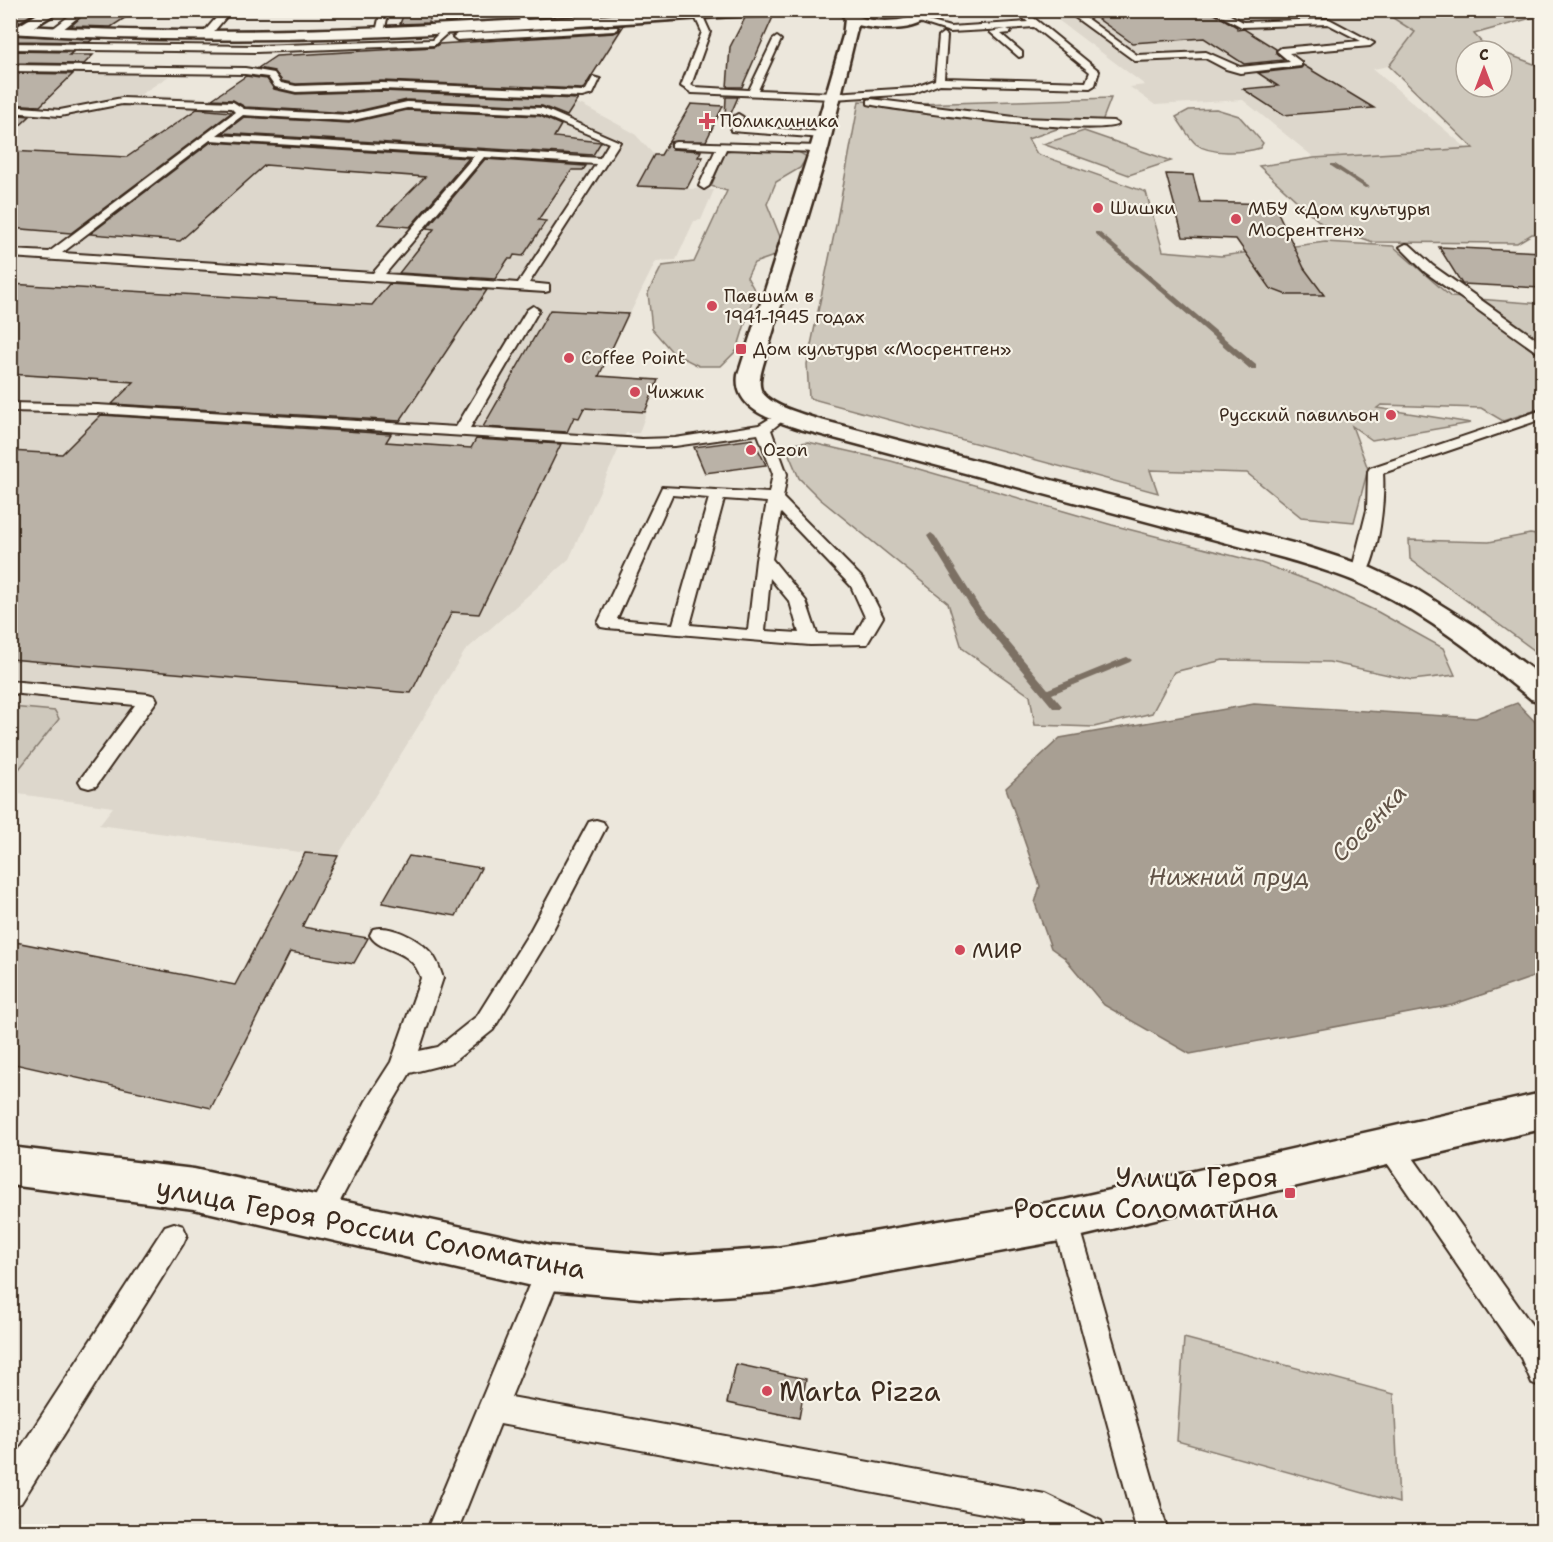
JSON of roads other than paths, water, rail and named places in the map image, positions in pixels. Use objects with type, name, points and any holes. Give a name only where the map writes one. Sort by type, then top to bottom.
[{"type":"street","points":[[14,32],[55,10]]},
{"type":"street","points":[[14,32],[207,34],[453,32],[504,30],[525,25],[697,12],[765,10]]},
{"type":"street","points":[[918,15],[882,24],[848,14],[850,36],[821,142],[752,364],[748,386],[751,394],[759,402],[787,417],[1294,552],[1359,573],[1382,583],[1448,621],[1542,692]]},
{"type":"street","name":"улица Героя России Соломатина","points":[[10,1166],[194,1189],[550,1268],[663,1278],[777,1270],[1065,1220],[1542,1111]]},
{"type":"lane","points":[[54,32],[83,10]]},
{"type":"lane","points":[[207,34],[228,10]]},
{"type":"lane","points":[[380,32],[385,10]]},
{"type":"lane","points":[[520,10],[525,25]]},
{"type":"lane","points":[[833,96],[914,91],[939,81],[1090,85],[1095,71],[1018,10]]},
{"type":"lane","points":[[1068,10],[1135,58],[1206,55],[1236,69],[1298,64],[1281,51],[1370,43],[1329,21],[1242,26],[1214,10]]},
{"type":"lane","points":[[697,12],[706,32],[686,86],[692,90],[833,96],[1001,120],[1058,125],[1113,124]]},
{"type":"lane","points":[[918,15],[950,30],[1040,26]]},
{"type":"lane","points":[[939,81],[943,38],[1040,26]]},
{"type":"lane","points":[[504,30],[614,29]]},
{"type":"lane","points":[[10,46],[256,50],[434,42],[453,32]]},
{"type":"lane","points":[[994,32],[1019,54]]},
{"type":"lane","points":[[245,71],[262,34]]},
{"type":"lane","points":[[752,92],[777,40]]},
{"type":"lane","points":[[10,68],[245,71],[271,75],[278,86],[296,89],[394,83],[543,89],[582,94],[600,91]]},
{"type":"lane","points":[[590,92],[596,79]]},
{"type":"lane","points":[[10,110],[60,113],[122,101],[149,100],[233,105],[241,112],[349,118],[378,115],[386,109],[407,105],[542,111],[615,142],[522,287]]},
{"type":"lane","points":[[52,255],[241,112]]},
{"type":"lane","points":[[738,117],[735,129],[821,142]]},
{"type":"lane","points":[[208,137],[602,161]]},
{"type":"lane","points":[[676,145],[722,146],[821,142]]},
{"type":"lane","points":[[704,186],[722,146]]},
{"type":"lane","points":[[375,277],[482,153]]},
{"type":"lane","points":[[1406,247],[1429,268],[1542,349]]},
{"type":"lane","points":[[10,253],[546,288]]},
{"type":"lane","points":[[460,432],[534,310]]},
{"type":"lane","points":[[10,406],[97,409],[656,444],[764,429],[787,417]]},
{"type":"lane","points":[[1359,573],[1373,526],[1378,491],[1375,471],[1542,414]]},
{"type":"lane","points":[[756,636],[764,560],[780,474],[764,429]]},
{"type":"lane","points":[[667,490],[718,494],[775,498],[858,584],[874,617],[861,640],[810,640],[607,623],[667,490]]},
{"type":"lane","points":[[680,630],[718,494]]},
{"type":"lane","points":[[764,560],[798,601],[810,640]]},
{"type":"lane","points":[[10,687],[148,700],[89,781]]},
{"type":"lane","points":[[402,1065],[445,1055],[485,1023],[537,939],[596,827]]},
{"type":"lane","points":[[318,1217],[375,1109],[402,1065],[432,978],[429,964],[413,949],[381,934]]},
{"type":"lane","points":[[1390,1146],[1531,1348],[1542,1373]]},
{"type":"lane","points":[[1065,1220],[1153,1532]]},
{"type":"lane","points":[[10,1492],[174,1235]]},
{"type":"lane","points":[[441,1532],[550,1268]]},
{"type":"lane","points":[[492,1408],[1043,1520],[1090,1532]]},
{"type":"water","name":"Нижний пруд","points":[[1517,703],[1542,729],[1542,974],[1452,1005],[1190,1054],[1104,1005],[1065,958],[1051,948],[1035,903],[1040,886],[1006,788],[1060,738],[1254,704],[1476,718]]},
{"type":"waterway","points":[[1333,165],[1367,187]]},
{"type":"waterway","points":[[1097,233],[1253,367]]},
{"type":"waterway","points":[[931,536],[976,609],[1046,693]]},
{"type":"waterway","points":[[1046,693],[1127,660]]},
{"type":"waterway","points":[[1046,693],[1057,706]]},
{"type":"place","name":"Поликлиника","points":[[707,121]]},
{"type":"place","name":"Шишки","points":[[1098,208]]},
{"type":"place","name":"МБУ «Дом культуры Мосрентген»","points":[[1236,219]]},
{"type":"place","name":"Павшим в 1941-1945 годах","points":[[712,306]]},
{"type":"place","name":"Дом культуры «Мосрентген»","points":[[741,349]]},
{"type":"place","name":"Coffee Point","points":[[569,358]]},
{"type":"place","name":"Чижик","points":[[635,392]]},
{"type":"place","name":"Русский павильон","points":[[1391,415]]},
{"type":"place","name":"Ozon","points":[[751,450]]},
{"type":"place","name":"МИР","points":[[960,950]]},
{"type":"place","name":"Улица Героя России Соломатина","points":[[1290,1193]]},
{"type":"place","name":"Marta Pizza","points":[[767,1391]]},
{"type":"water label","name":"Сосенка","points":[[1369,823]]}]
